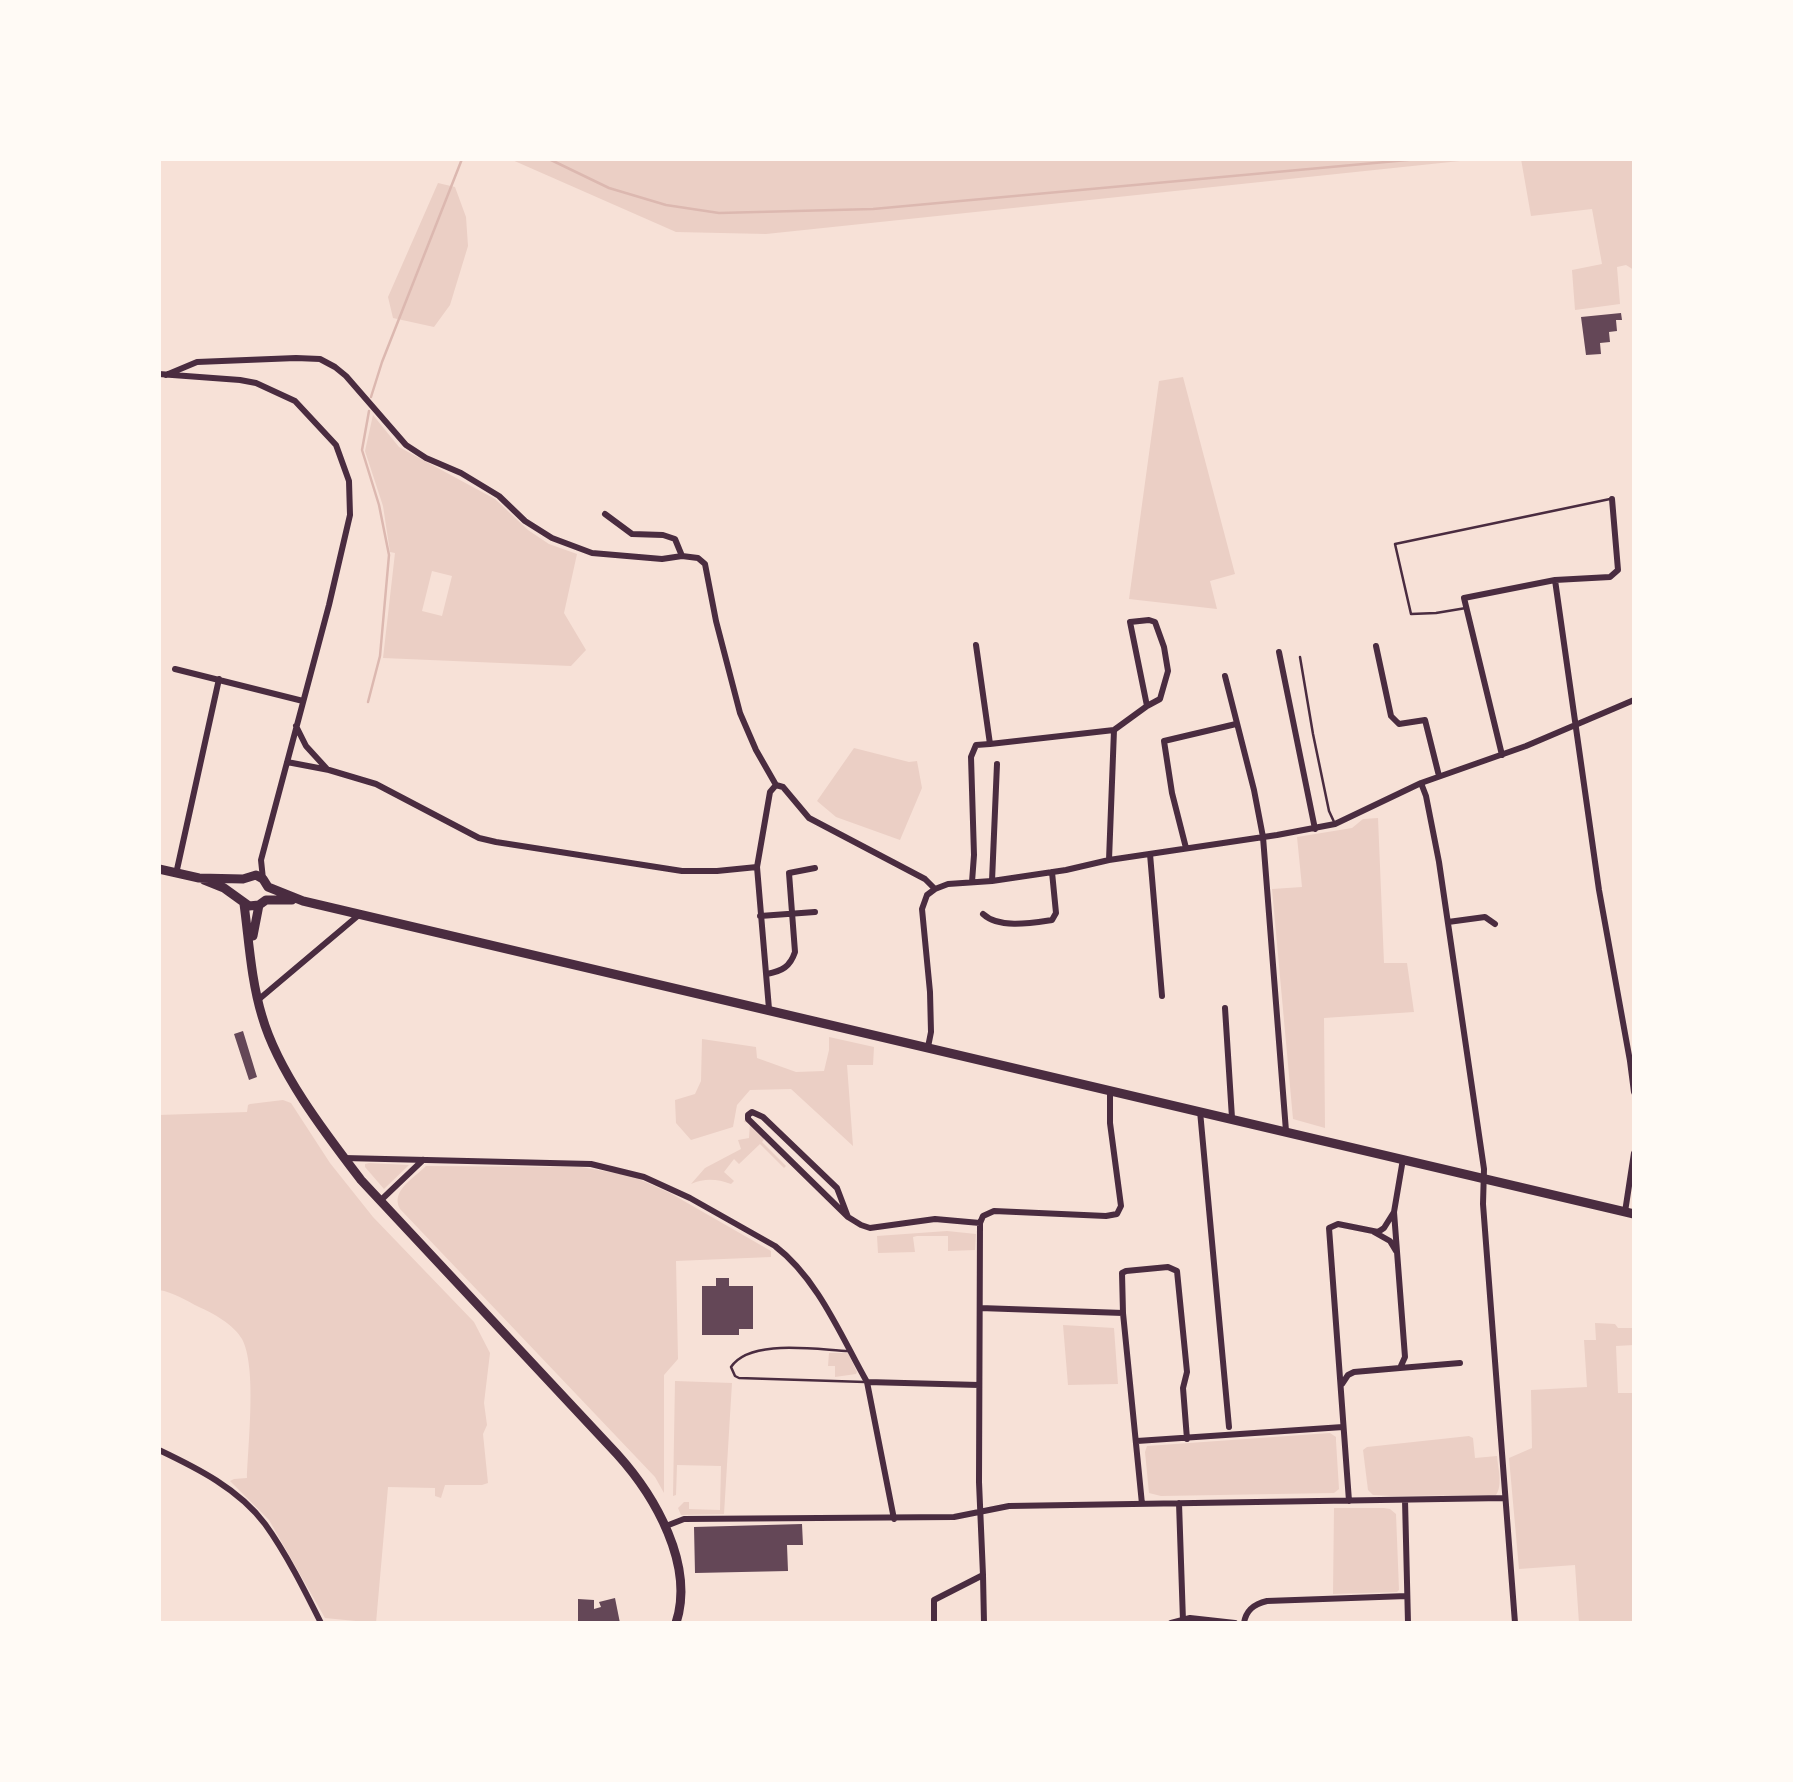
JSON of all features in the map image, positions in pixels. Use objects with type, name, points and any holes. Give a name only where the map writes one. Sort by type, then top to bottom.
[{"type":"main road","points":[[159,869],[200,878],[247,877],[303,901],[1630,1213]]},
{"type":"main road","points":[[247,877],[237,887],[258,1000],[268,1036],[279,1060],[344,1158],[380,1201],[648,1491],[666,1526],[677,1567],[680,1610],[684,1623]]},
{"type":"main road","points":[[200,878],[241,901],[303,901]]},
{"type":"main road","points":[[252,959],[254,926],[263,902],[266,883]]},
{"type":"main road","points":[[676,1623],[680,1610]]},
{"type":"street","points":[[163,374],[197,362],[320,359],[346,376],[406,445],[499,496],[524,521],[540,531],[592,553],[662,559],[682,556],[698,558],[705,564],[716,621],[740,713],[756,750],[776,785],[783,787],[809,818],[925,879],[934,889]]},
{"type":"street","points":[[163,374],[256,383],[295,401],[336,445],[349,481],[350,514],[330,605],[261,860],[247,877]]},
{"type":"street","points":[[1502,755],[1464,597],[1555,580],[1610,577],[1618,570],[1612,499]]},
{"type":"street","points":[[605,514],[632,534],[663,535],[676,539],[682,556]]},
{"type":"street","points":[[1555,580],[1574,726],[1634,1092]]},
{"type":"street","points":[[972,883],[974,855],[971,757],[976,745],[1114,730],[1160,699],[1168,671],[1156,622],[1149,620],[1130,622],[1147,706]]},
{"type":"street","points":[[976,645],[990,744]]},
{"type":"street","points":[[1376,646],[1391,716],[1399,724],[1425,720],[1439,776]]},
{"type":"street","points":[[1279,652],[1315,829]]},
{"type":"street","points":[[176,669],[303,701]]},
{"type":"street","points":[[1225,676],[1263,837],[1286,1131]]},
{"type":"street","points":[[176,874],[219,679]]},
{"type":"street","points":[[928,1047],[931,1032],[930,992],[922,909],[927,895],[934,889],[948,884],[1052,872],[1109,860],[1335,824],[1421,783],[1502,755],[1634,700]]},
{"type":"street","points":[[1186,848],[1172,793],[1164,741],[1236,723]]},
{"type":"street","points":[[296,726],[306,746],[328,770]]},
{"type":"street","points":[[1109,860],[1114,730]]},
{"type":"street","points":[[287,762],[376,784],[479,838],[496,842],[682,871],[757,867]]},
{"type":"street","points":[[992,881],[997,764]]},
{"type":"street","points":[[1421,783],[1434,836],[1480,1132],[1484,1169],[1483,1205],[1515,1623]]},
{"type":"street","points":[[769,1009],[757,867],[770,792],[776,785]]},
{"type":"street","points":[[1150,854],[1162,996]]},
{"type":"street","points":[[261,860],[266,883]]},
{"type":"street","points":[[767,975],[785,970],[795,951],[789,873],[815,868]]},
{"type":"street","points":[[983,914],[993,921],[1003,923],[1052,920],[1056,913],[1052,872]]},
{"type":"street","points":[[761,916],[815,912]]},
{"type":"street","points":[[258,1000],[360,914]]},
{"type":"street","points":[[1448,922],[1485,917],[1496,923]]},
{"type":"street","points":[[1225,1008],[1232,1118]]},
{"type":"street","points":[[984,1623],[979,1482],[980,1223],[983,1216],[994,1211],[1105,1216],[1117,1213],[1121,1206],[1110,1123],[1111,1090]]},
{"type":"street","points":[[1200,1111],[1228,1427]]},
{"type":"street","points":[[848,1217],[837,1188],[763,1117],[752,1112],[748,1115],[748,1119],[848,1217],[860,1225],[870,1228],[935,1219],[980,1223]]},
{"type":"street","points":[[1630,1213],[1634,1153]]},
{"type":"street","points":[[344,1158],[579,1163],[644,1177],[690,1198],[775,1246],[803,1272],[867,1382],[894,1519]]},
{"type":"street","points":[[1400,1368],[1405,1357],[1394,1212],[1403,1158]]},
{"type":"street","points":[[380,1201],[423,1160]]},
{"type":"street","points":[[1374,1232],[1384,1228],[1394,1212]]},
{"type":"street","points":[[1349,1501],[1329,1228],[1338,1224],[1374,1232],[1390,1241],[1398,1256]]},
{"type":"street","points":[[1142,1504],[1123,1313],[1122,1273],[1126,1271],[1168,1268],[1177,1270],[1187,1372],[1183,1388],[1187,1439]]},
{"type":"street","points":[[980,1308],[1123,1313]]},
{"type":"street","points":[[1340,1362],[1353,1372]]},
{"type":"street","points":[[1340,1389],[1343,1381],[1353,1372],[1460,1363]]},
{"type":"street","points":[[867,1382],[979,1385]]},
{"type":"street","points":[[1137,1441],[1343,1427]]},
{"type":"street","points":[[159,1450],[206,1473],[248,1506],[264,1524],[321,1623]]},
{"type":"street","points":[[666,1526],[684,1519],[954,1517],[1009,1506],[1504,1499]]},
{"type":"street","points":[[1405,1500],[1408,1623]]},
{"type":"street","points":[[1179,1503],[1184,1621]]},
{"type":"street","points":[[934,1623],[934,1600],[983,1575]]},
{"type":"street","points":[[1244,1623],[1248,1610],[1267,1601],[1407,1596]]},
{"type":"street","points":[[1171,1623],[1190,1618],[1235,1623]]},
{"type":"lane","points":[[1466,608],[1411,614],[1395,544],[1612,499]]},
{"type":"lane","points":[[1300,657],[1312,734],[1329,811],[1335,824]]},
{"type":"lane","points":[[849,1351],[770,1348],[737,1358],[731,1367],[739,1378],[867,1382]]},
{"type":"shaded area","points":[[510,159],[1479,159],[766,234],[676,232]]},
{"type":"shaded area","points":[[1521,159],[1634,159],[1634,270],[1626,265],[1617,267],[1620,304],[1575,310],[1572,270],[1602,264],[1592,209],[1531,216]]},
{"type":"shaded area","points":[[438,183],[455,187],[466,217],[468,246],[450,305],[434,327],[393,318],[388,297]]},
{"type":"shaded area","points":[[1183,377],[1235,574],[1210,581],[1217,609],[1129,599],[1159,381]]},
{"type":"shaded area","points":[[373,415],[399,447],[495,499],[528,530],[549,544],[577,554],[564,613],[586,650],[571,666],[383,658],[395,553],[390,552],[383,506],[365,451]],"holes":[[[432,571],[452,576],[442,616],[422,611]]]},
{"type":"shaded area","points":[[854,748],[909,762],[917,761],[922,788],[900,840],[836,817],[817,801]]},
{"type":"shaded area","points":[[1378,818],[1384,963],[1407,963],[1414,1012],[1324,1018],[1325,1128],[1293,1119],[1272,889],[1302,887],[1297,837],[1352,828],[1363,819]]},
{"type":"shaded area","points":[[829,1037],[874,1047],[873,1065],[847,1065],[853,1146],[791,1089],[750,1090],[737,1105],[733,1127],[691,1140],[676,1123],[675,1100],[695,1094],[701,1081],[702,1039],[756,1047],[757,1058],[796,1072],[824,1071]]},
{"type":"shaded area","points":[[283,1100],[291,1103],[330,1163],[373,1217],[474,1322],[490,1353],[484,1403],[487,1425],[483,1434],[488,1483],[445,1485],[441,1498],[435,1496],[435,1488],[388,1487],[376,1623],[325,1618],[269,1520],[230,1481],[247,1478],[250,1386],[247,1352],[242,1339],[229,1324],[175,1295],[159,1290],[159,1115],[247,1112],[250,1104]]},
{"type":"shaded area","points":[[746,1118],[765,1138],[762,1142],[786,1166],[784,1168],[760,1144],[739,1164],[734,1159],[724,1172],[734,1181],[731,1184],[711,1180],[691,1184],[705,1168],[741,1149],[738,1140],[749,1138],[750,1123],[744,1122]]},
{"type":"shaded area","points":[[365,1164],[409,1165],[384,1189],[365,1167]]},
{"type":"shaded area","points":[[426,1166],[581,1167],[632,1176],[670,1193],[771,1251],[771,1257],[676,1261],[678,1359],[664,1375],[664,1493],[655,1477],[400,1209],[398,1196],[401,1191]]},
{"type":"shaded area","points":[[947,1231],[976,1234],[975,1250],[948,1251],[948,1236],[917,1236],[913,1237],[915,1252],[878,1253],[877,1236]]},
{"type":"shaded area","points":[[1595,1323],[1633,1328],[1634,1345],[1616,1346],[1618,1393],[1634,1393],[1634,1622],[1579,1623],[1575,1565],[1519,1569],[1509,1458],[1532,1448],[1531,1390],[1587,1387],[1584,1340],[1596,1340]]},
{"type":"shaded area","points":[[1063,1325],[1114,1328],[1118,1384],[1068,1385]]},
{"type":"shaded area","points":[[829,1353],[848,1353],[856,1374],[835,1377],[835,1366],[828,1366]]},
{"type":"shaded area","points":[[675,1381],[732,1383],[724,1514],[681,1515],[678,1508],[684,1502],[689,1502],[689,1509],[720,1510],[721,1466],[677,1465],[676,1495],[673,1496]]},
{"type":"shaded area","points":[[1330,1433],[1336,1437],[1339,1489],[1334,1493],[1161,1496],[1149,1493],[1145,1452],[1147,1446]]},
{"type":"shaded area","points":[[1469,1436],[1473,1438],[1475,1458],[1497,1456],[1500,1481],[1496,1495],[1391,1496],[1373,1495],[1368,1490],[1363,1450],[1367,1447]]},
{"type":"shaded area","points":[[1334,1508],[1384,1508],[1396,1514],[1397,1592],[1333,1594]]},
{"type":"building","points":[[1621,313],[1622,320],[1616,320],[1617,331],[1609,332],[1610,342],[1600,343],[1601,354],[1586,355],[1581,317]]},
{"type":"building","points":[[243,1031],[257,1077],[249,1080],[234,1034]]},
{"type":"building","points":[[716,1278],[729,1278],[729,1286],[753,1286],[753,1329],[739,1329],[739,1335],[702,1335],[702,1286],[716,1286]]},
{"type":"building","points":[[802,1524],[803,1545],[787,1545],[788,1571],[695,1573],[694,1527]]},
{"type":"building","points":[[615,1598],[620,1623],[578,1623],[578,1599],[594,1600],[594,1609],[601,1607],[599,1602]]},
{"type":"waterway","points":[[371,397],[382,362],[462,159]]},
{"type":"waterway","points":[[549,159],[609,188],[666,205],[719,213],[873,209],[1418,159]]},
{"type":"waterway","points":[[368,702],[380,656],[389,555],[379,505],[362,450],[369,411]]}]
